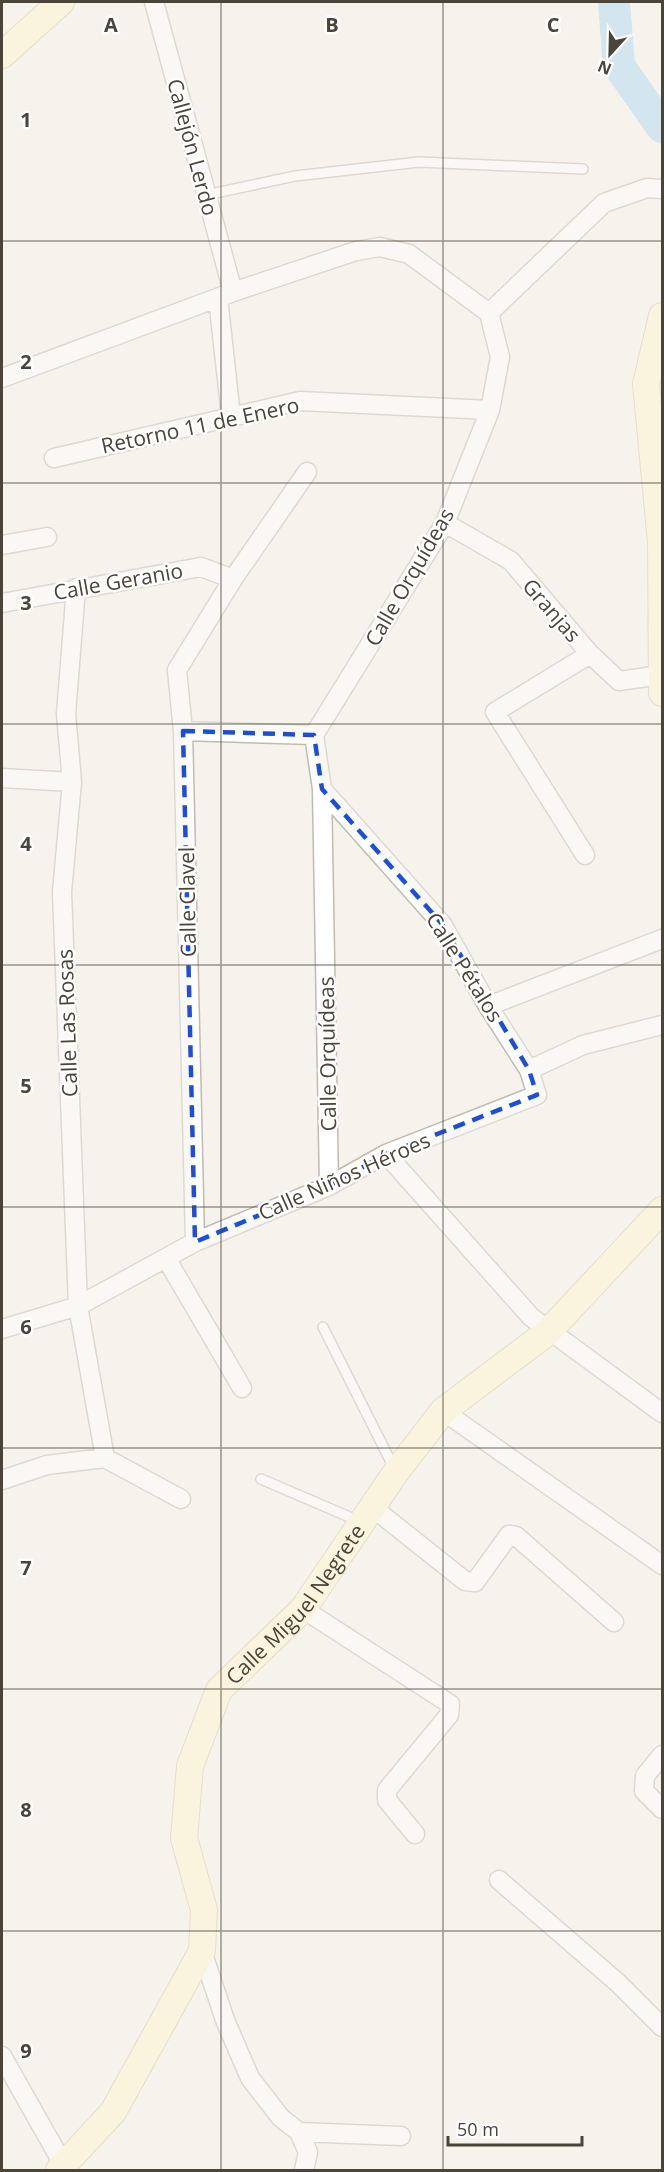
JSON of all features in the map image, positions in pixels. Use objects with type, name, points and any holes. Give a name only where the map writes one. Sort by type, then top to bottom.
[{"type":"street","points":[[2,55],[61,2]]},
{"type":"street","name":"Callejón Lerdo","points":[[154,2],[207,195],[225,295],[231,416]]},
{"type":"street","points":[[2,378],[225,295],[356,251],[380,247],[409,254],[489,313],[604,203],[647,188],[663,189]]},
{"type":"street","name":"Calle Orquídeas","points":[[329,1186],[322,789],[314,735],[445,523],[490,411],[500,357],[489,313]]},
{"type":"street","points":[[662,686],[661,542],[646,384],[663,315]]},
{"type":"street","name":"Retorno 11 de Enero","points":[[54,458],[300,400],[490,411]]},
{"type":"street","name":"Calle Clavel","points":[[195,1242],[183,731],[177,670],[233,579],[307,472]]},
{"type":"street","name":"Granjas","points":[[445,523],[511,561],[590,654],[619,681],[662,686]]},
{"type":"street","points":[[2,545],[47,537]]},
{"type":"street","name":"Calle Geranio","points":[[2,603],[201,567],[233,579]]},
{"type":"street","name":"Calle Las Rosas","points":[[76,588],[66,714],[72,782],[62,892],[78,1306],[105,1458]]},
{"type":"street","points":[[585,855],[495,712],[590,654]]},
{"type":"street","points":[[183,731],[314,735]]},
{"type":"street","points":[[2,778],[72,782]]},
{"type":"street","name":"Calle Pétalos","points":[[322,789],[442,924],[488,1006],[529,1070]]},
{"type":"street","points":[[488,1006],[663,939]]},
{"type":"street","points":[[529,1070],[583,1045],[663,1025]]},
{"type":"street","name":"Calle Niños Héroes","points":[[2,1329],[78,1306],[195,1242],[329,1186],[386,1154],[537,1095],[529,1070]]},
{"type":"street","points":[[386,1154],[531,1317],[548,1332],[663,1413]]},
{"type":"street","name":"Calle Miguel Negrete","points":[[61,2167],[113,2112],[202,1951],[204,1910],[184,1838],[190,1766],[219,1690],[303,1609],[396,1472],[443,1411],[548,1332],[662,1211]]},
{"type":"street","points":[[166,1258],[242,1388]]},
{"type":"street","points":[[443,1411],[663,1565]]},
{"type":"street","points":[[2,1480],[46,1465],[105,1458],[181,1499]]},
{"type":"street","points":[[367,1515],[465,1581],[475,1582],[509,1535],[516,1536],[614,1622]]},
{"type":"street","points":[[303,1609],[450,1704],[448,1715],[387,1790],[387,1800],[415,1834]]},
{"type":"street","points":[[663,1755],[645,1776],[644,1791],[663,1809]]},
{"type":"street","points":[[499,1880],[618,1983],[663,2026]]},
{"type":"street","points":[[202,1951],[225,2020],[250,2078],[281,2118],[299,2132],[308,2152],[304,2170]]},
{"type":"street","points":[[2,2056],[61,2167]]},
{"type":"street","points":[[299,2132],[401,2136]]},
{"type":"lane","points":[[207,195],[295,176],[419,162],[583,170]]},
{"type":"lane","points":[[323,1327],[396,1472]]},
{"type":"lane","points":[[261,1479],[367,1515]]},
{"type":"highlighted area","points":[[183,731],[314,735],[322,789],[442,924],[529,1070],[537,1095],[386,1154],[329,1186],[195,1242]]},
{"type":"waterway","points":[[614,2],[619,66],[662,127]]}]
